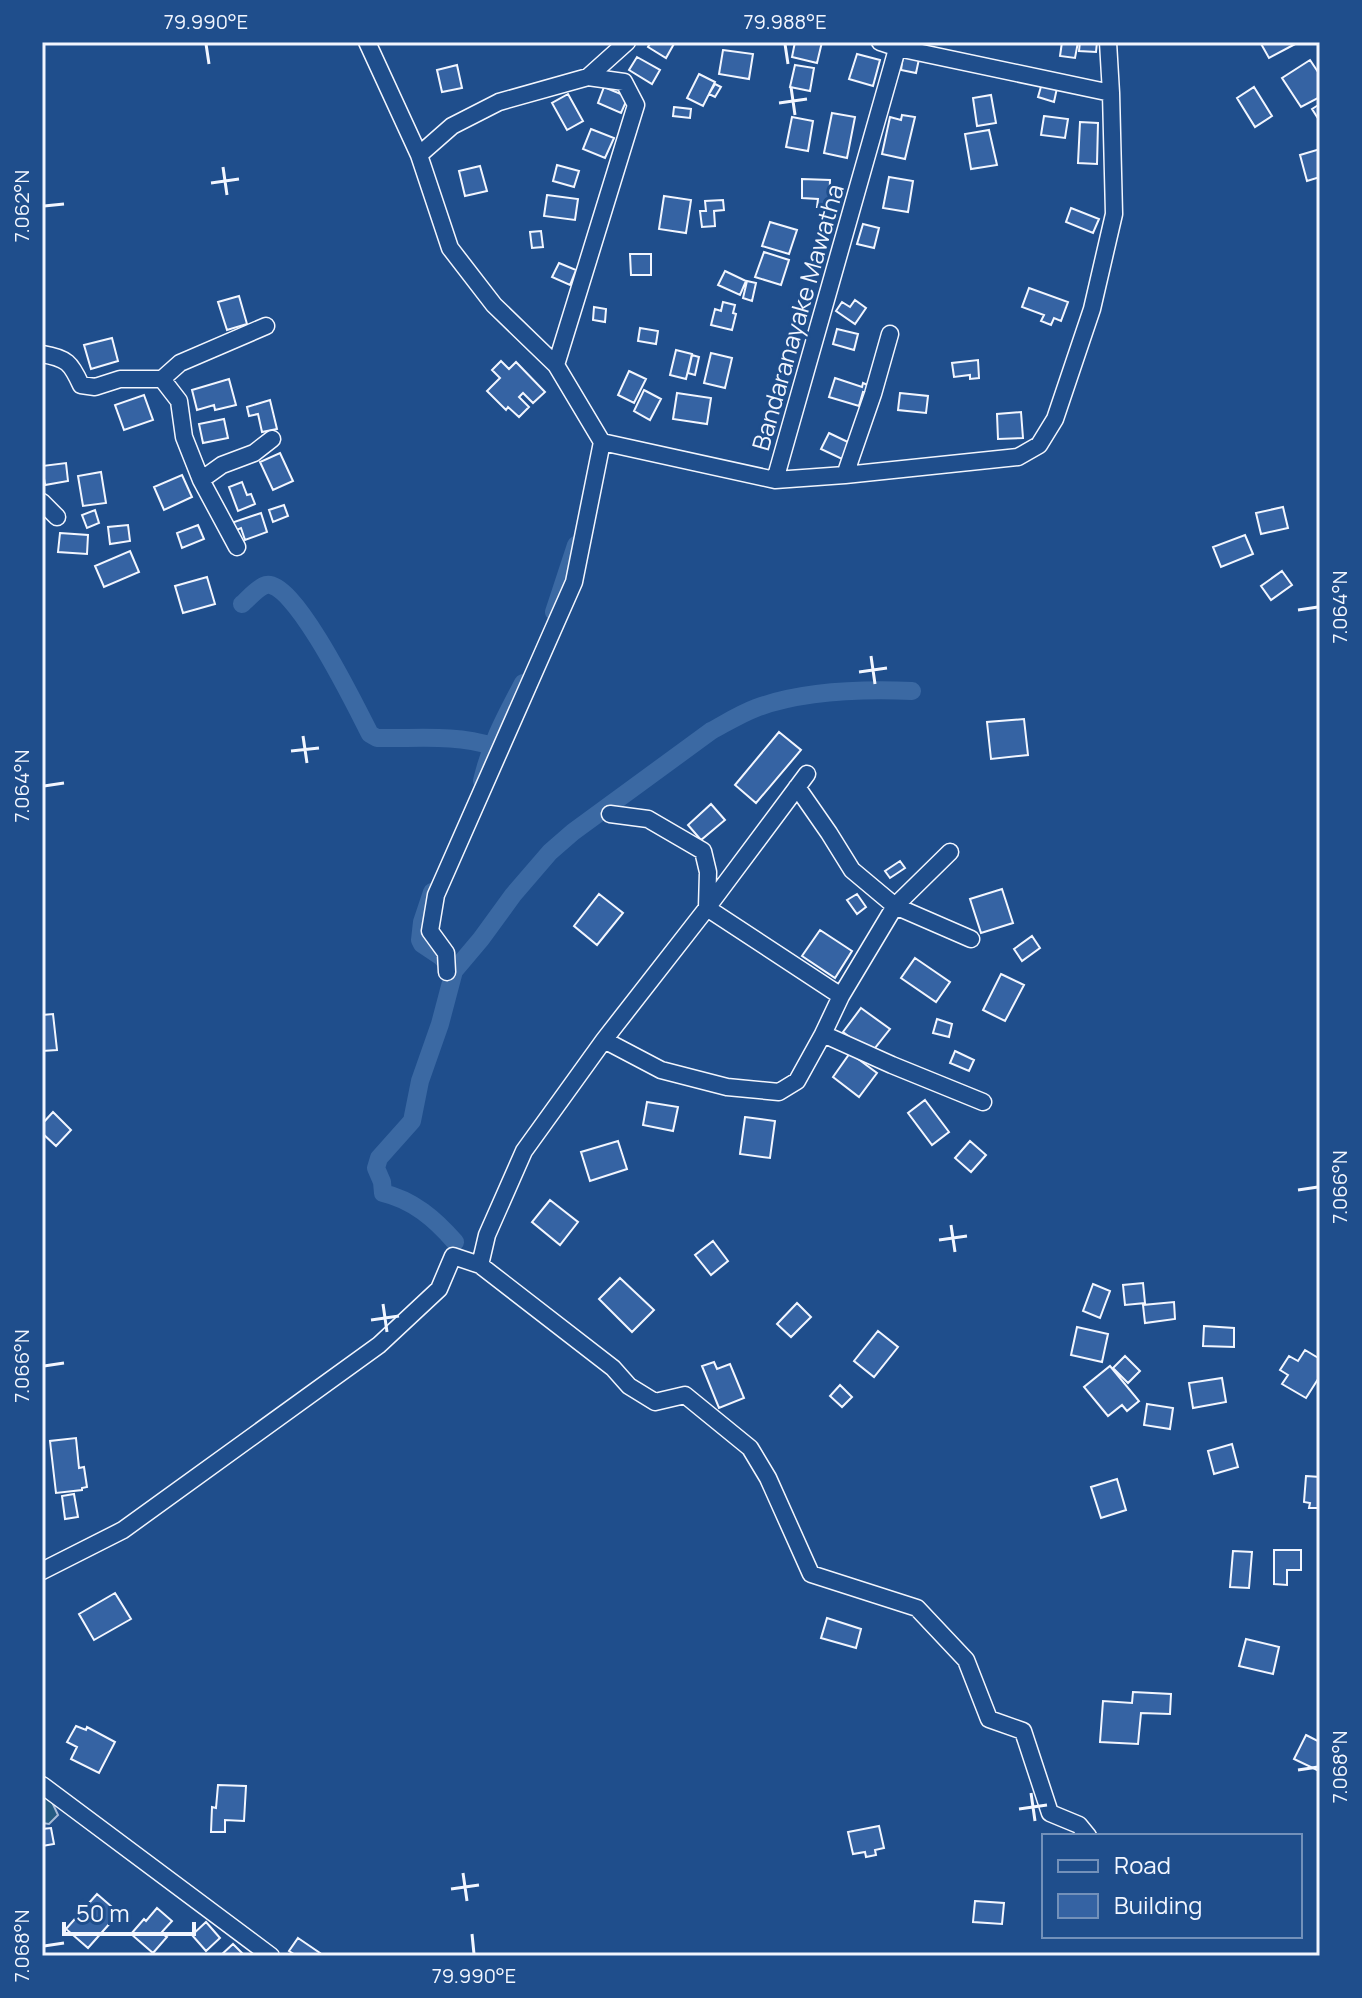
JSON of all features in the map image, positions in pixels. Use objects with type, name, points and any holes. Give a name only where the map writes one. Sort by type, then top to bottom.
[{"type":"street","points":[[367,42],[419,155],[450,248],[494,305],[556,365],[602,442],[574,582],[436,895],[430,931],[446,953],[447,972]]},
{"type":"street","points":[[588,77],[627,42]]},
{"type":"street","points":[[880,42],[1111,93]]},
{"type":"street","points":[[775,480],[1018,457],[1039,445],[1055,419],[1092,309],[1114,214],[1108,42]]},
{"type":"street","name":"Bandaranayake Mawatha","points":[[602,442],[775,480],[899,45]]},
{"type":"street","points":[[419,155],[452,126],[499,102],[588,77],[624,82],[636,105],[556,365]]},
{"type":"street","points":[[42,354],[57,356],[71,365],[81,385],[95,387],[120,379],[162,379],[180,363],[266,326]]},
{"type":"street","points":[[845,475],[890,334]]},
{"type":"street","points":[[162,379],[179,401],[184,437],[201,480],[237,547]]},
{"type":"street","points":[[201,480],[222,465],[254,453],[272,439]]},
{"type":"street","points":[[42,502],[57,517]]},
{"type":"street","points":[[480,1265],[487,1235],[524,1151],[604,1040],[802,781],[852,870],[895,906],[971,939]]},
{"type":"street","points":[[610,814],[648,819],[703,851],[708,872],[707,908]]},
{"type":"street","points":[[604,1040],[661,1070],[727,1087],[779,1092],[797,1081],[841,996],[895,906],[950,852]]},
{"type":"street","points":[[707,908],[841,996]]},
{"type":"street","points":[[823,1034],[983,1102]]},
{"type":"street","points":[[42,1571],[123,1530],[379,1345],[439,1289],[453,1256],[480,1265],[613,1368],[629,1386],[655,1402],[685,1395],[750,1448],[768,1478],[811,1574],[917,1608],[966,1660],[989,1719],[1023,1731],[1050,1813],[1079,1825],[1086,1834]]},
{"type":"street","points":[[42,1785],[271,1956]]},
{"type":"shaded area","points":[[42,1796],[52,1802],[58,1815],[49,1824],[42,1823]]},
{"type":"building","points":[[651,42],[675,42],[666,58],[648,47]]},
{"type":"building","points":[[795,42],[822,42],[817,63],[792,57]]},
{"type":"building","points":[[1062,42],[1078,42],[1075,58],[1060,56]]},
{"type":"building","points":[[1080,42],[1097,42],[1096,52],[1079,51]]},
{"type":"building","points":[[1260,42],[1299,42],[1269,58]]},
{"type":"building","points":[[723,50],[753,54],[749,79],[719,74]]},
{"type":"building","points":[[857,54],[880,60],[873,86],[849,79]]},
{"type":"building","points":[[903,56],[919,59],[916,73],[901,70]]},
{"type":"building","points":[[637,57],[660,70],[652,84],[629,70]]},
{"type":"building","points":[[1310,60],[1320,75],[1320,97],[1301,107],[1282,78]]},
{"type":"building","points":[[457,65],[462,88],[442,92],[437,70]]},
{"type":"building","points":[[795,65],[814,68],[810,91],[790,87]]},
{"type":"building","points":[[699,74],[715,82],[703,106],[687,98]]},
{"type":"building","points":[[1042,83],[1057,88],[1054,102],[1038,97]]},
{"type":"building","points":[[715,84],[721,87],[715,97],[709,94]]},
{"type":"building","points":[[604,87],[628,97],[621,113],[598,103]]},
{"type":"building","points":[[1254,87],[1272,116],[1255,127],[1237,98]]},
{"type":"building","points":[[568,94],[583,121],[567,130],[552,103]]},
{"type":"building","points":[[991,95],[996,123],[977,126],[973,98]]},
{"type":"building","points":[[1320,104],[1320,119],[1319,120],[1312,109]]},
{"type":"building","points":[[674,107],[691,109],[690,118],[673,116]]},
{"type":"building","points":[[832,113],[855,117],[847,158],[824,153]]},
{"type":"building","points":[[902,115],[915,117],[905,159],[882,154],[890,117],[901,120]]},
{"type":"building","points":[[1044,116],[1068,119],[1065,138],[1041,135]]},
{"type":"building","points":[[792,117],[813,121],[808,151],[786,147]]},
{"type":"building","points":[[1080,122],[1098,123],[1097,164],[1078,163]]},
{"type":"building","points":[[591,129],[614,138],[605,158],[583,149]]},
{"type":"building","points":[[989,130],[997,165],[971,169],[965,134]]},
{"type":"building","points":[[1320,149],[1320,177],[1307,181],[1300,155]]},
{"type":"building","points":[[557,165],[579,171],[574,187],[553,181]]},
{"type":"building","points":[[480,166],[487,191],[465,196],[459,171]]},
{"type":"building","points":[[889,177],[913,181],[908,212],[883,208]]},
{"type":"building","points":[[802,179],[830,180],[829,207],[817,207],[818,199],[802,198]]},
{"type":"building","points":[[547,195],[578,199],[575,220],[544,216]]},
{"type":"building","points":[[664,196],[691,200],[686,233],[659,229]]},
{"type":"building","points":[[723,200],[724,210],[714,211],[715,226],[702,227],[700,211],[706,211],[705,201]]},
{"type":"building","points":[[1071,208],[1099,219],[1093,233],[1066,222]]},
{"type":"building","points":[[770,222],[797,230],[789,254],[762,246]]},
{"type":"building","points":[[863,224],[879,228],[874,248],[857,244]]},
{"type":"building","points":[[541,231],[543,247],[532,248],[530,232]]},
{"type":"building","points":[[764,252],[789,260],[781,285],[755,277]]},
{"type":"building","points":[[630,254],[651,254],[651,275],[631,275]]},
{"type":"building","points":[[559,263],[576,270],[570,285],[552,277]]},
{"type":"building","points":[[725,271],[746,281],[740,295],[718,285]]},
{"type":"building","points":[[747,281],[756,283],[752,301],[743,298]]},
{"type":"building","points":[[1029,288],[1068,302],[1061,321],[1054,318],[1051,325],[1041,321],[1044,315],[1022,307]]},
{"type":"building","points":[[239,296],[247,324],[227,330],[218,302]]},
{"type":"building","points":[[855,300],[866,308],[855,324],[836,311],[842,302],[850,307]]},
{"type":"building","points":[[723,302],[735,305],[732,330],[711,325],[715,309],[721,311]]},
{"type":"building","points":[[594,307],[606,309],[605,322],[593,320]]},
{"type":"building","points":[[640,328],[658,331],[656,344],[638,341]]},
{"type":"building","points":[[837,329],[858,334],[854,350],[833,344]]},
{"type":"building","points":[[112,338],[118,361],[91,369],[84,345]]},
{"type":"building","points":[[676,350],[692,354],[686,379],[670,375]]},
{"type":"building","points":[[711,353],[732,358],[725,388],[704,383]]},
{"type":"building","points":[[692,355],[699,357],[695,375],[688,373]]},
{"type":"building","points":[[978,360],[979,378],[970,379],[970,375],[954,377],[952,363]]},
{"type":"building","points":[[501,361],[509,369],[516,362],[545,392],[533,403],[523,393],[519,397],[529,407],[519,417],[508,407],[506,410],[487,391],[500,378],[492,370]]},
{"type":"building","points":[[629,371],[646,379],[634,403],[618,395]]},
{"type":"building","points":[[835,378],[862,387],[863,383],[870,386],[868,393],[863,392],[859,406],[829,397]]},
{"type":"building","points":[[229,379],[236,405],[215,410],[214,405],[197,410],[192,390]]},
{"type":"building","points":[[644,390],[661,399],[650,420],[634,411]]},
{"type":"building","points":[[677,393],[711,398],[707,424],[673,419]]},
{"type":"building","points":[[900,393],[928,396],[926,413],[898,410]]},
{"type":"building","points":[[144,395],[153,420],[124,430],[115,405]]},
{"type":"building","points":[[270,400],[277,429],[262,432],[258,414],[249,416],[247,407]]},
{"type":"building","points":[[1021,412],[1023,438],[998,439],[997,414]]},
{"type":"building","points":[[224,419],[228,438],[203,443],[199,424]]},
{"type":"building","points":[[829,433],[850,443],[842,459],[821,449]]},
{"type":"building","points":[[280,453],[293,481],[273,490],[260,462]]},
{"type":"building","points":[[66,463],[68,481],[45,485],[42,466]]},
{"type":"building","points":[[101,472],[106,503],[83,506],[78,476]]},
{"type":"building","points":[[182,475],[192,497],[164,510],[154,487]]},
{"type":"building","points":[[242,482],[255,504],[238,511],[229,487]]},
{"type":"building","points":[[284,505],[288,516],[273,522],[269,510]]},
{"type":"building","points":[[1283,507],[1288,528],[1261,534],[1256,513]]},
{"type":"building","points":[[95,510],[99,523],[87,528],[82,515]]},
{"type":"building","points":[[261,513],[267,532],[245,540],[241,528],[234,531],[231,523]]},
{"type":"building","points":[[128,525],[130,541],[110,544],[108,527]]},
{"type":"building","points":[[198,525],[204,539],[182,548],[177,533]]},
{"type":"building","points":[[60,533],[88,535],[87,554],[58,552]]},
{"type":"building","points":[[1245,535],[1253,554],[1221,567],[1213,547]]},
{"type":"building","points":[[130,551],[139,572],[104,587],[95,566]]},
{"type":"building","points":[[1282,571],[1292,585],[1271,600],[1261,586]]},
{"type":"building","points":[[207,577],[215,604],[183,613],[175,586]]},
{"type":"building","points":[[1024,719],[1028,755],[991,759],[987,722]]},
{"type":"building","points":[[779,732],[801,750],[756,803],[735,785]]},
{"type":"building","points":[[711,804],[725,820],[701,840],[688,825]]},
{"type":"building","points":[[900,861],[905,868],[890,878],[885,871]]},
{"type":"building","points":[[1002,889],[1013,923],[981,933],[970,899]]},
{"type":"building","points":[[599,894],[623,913],[597,945],[574,926]]},
{"type":"building","points":[[857,894],[866,907],[857,914],[847,900]]},
{"type":"building","points":[[820,930],[852,951],[835,978],[802,956]]},
{"type":"building","points":[[1032,936],[1040,948],[1022,961],[1014,949]]},
{"type":"building","points":[[915,958],[950,982],[936,1002],[901,978]]},
{"type":"building","points":[[1001,974],[1024,985],[1005,1021],[983,1010]]},
{"type":"building","points":[[861,1008],[890,1029],[871,1053],[843,1032]]},
{"type":"building","points":[[53,1014],[57,1050],[42,1051],[42,1015]]},
{"type":"building","points":[[937,1019],[952,1024],[949,1037],[933,1033]]},
{"type":"building","points":[[955,1051],[974,1060],[969,1071],[950,1063]]},
{"type":"building","points":[[850,1053],[877,1073],[859,1097],[833,1077]]},
{"type":"building","points":[[925,1100],[949,1132],[932,1145],[908,1113]]},
{"type":"building","points":[[647,1102],[678,1107],[673,1131],[643,1125]]},
{"type":"building","points":[[53,1112],[71,1130],[56,1146],[42,1133],[42,1124]]},
{"type":"building","points":[[745,1117],[775,1121],[770,1158],[740,1154]]},
{"type":"building","points":[[618,1141],[627,1169],[590,1181],[581,1152]]},
{"type":"building","points":[[970,1141],[986,1155],[971,1172],[955,1158]]},
{"type":"building","points":[[550,1200],[578,1222],[560,1245],[532,1222]]},
{"type":"building","points":[[713,1241],[728,1261],[711,1275],[695,1255]]},
{"type":"building","points":[[620,1278],[654,1310],[632,1332],[599,1299]]},
{"type":"building","points":[[1143,1283],[1145,1303],[1125,1305],[1123,1285]]},
{"type":"building","points":[[1093,1284],[1110,1291],[1100,1318],[1083,1311]]},
{"type":"building","points":[[1174,1302],[1175,1319],[1145,1323],[1143,1305]]},
{"type":"building","points":[[797,1303],[811,1317],[791,1337],[777,1324]]},
{"type":"building","points":[[1204,1326],[1234,1328],[1234,1347],[1203,1346]]},
{"type":"building","points":[[1077,1327],[1108,1334],[1102,1362],[1071,1355]]},
{"type":"building","points":[[878,1331],[898,1347],[874,1377],[854,1361]]},
{"type":"building","points":[[1305,1350],[1320,1359],[1320,1376],[1306,1398],[1282,1384],[1288,1375],[1280,1370],[1289,1356],[1298,1361]]},
{"type":"building","points":[[1125,1356],[1140,1371],[1128,1383],[1113,1368]]},
{"type":"building","points":[[714,1362],[717,1369],[730,1364],[744,1398],[719,1408],[702,1366]]},
{"type":"building","points":[[1110,1366],[1139,1401],[1127,1411],[1122,1405],[1108,1416],[1084,1387]]},
{"type":"building","points":[[1222,1378],[1226,1402],[1193,1408],[1189,1383]]},
{"type":"building","points":[[840,1385],[852,1397],[842,1407],[830,1396]]},
{"type":"building","points":[[1147,1404],[1173,1408],[1170,1429],[1144,1425]]},
{"type":"building","points":[[76,1438],[79,1468],[84,1467],[87,1487],[56,1493],[50,1441]]},
{"type":"building","points":[[1232,1444],[1238,1467],[1214,1474],[1208,1451]]},
{"type":"building","points":[[1306,1476],[1320,1477],[1319,1508],[1309,1508],[1310,1503],[1304,1502]]},
{"type":"building","points":[[1117,1479],[1126,1510],[1101,1518],[1091,1487]]},
{"type":"building","points":[[74,1494],[78,1517],[65,1519],[62,1496]]},
{"type":"building","points":[[1274,1550],[1301,1550],[1301,1570],[1287,1570],[1287,1585],[1274,1584]]},
{"type":"building","points":[[1233,1551],[1252,1552],[1249,1588],[1230,1587]]},
{"type":"building","points":[[115,1593],[131,1619],[94,1640],[79,1614]]},
{"type":"building","points":[[827,1618],[861,1629],[856,1648],[821,1638]]},
{"type":"building","points":[[1246,1639],[1279,1647],[1273,1674],[1239,1666]]},
{"type":"building","points":[[1133,1692],[1171,1694],[1170,1714],[1141,1713],[1138,1744],[1100,1742],[1103,1701],[1132,1703]]},
{"type":"building","points":[[76,1726],[86,1730],[87,1727],[115,1742],[99,1773],[71,1759],[77,1747],[67,1742]]},
{"type":"building","points":[[1306,1735],[1320,1742],[1319,1771],[1294,1759]]},
{"type":"building","points":[[218,1785],[246,1786],[244,1821],[225,1820],[225,1832],[211,1832],[212,1807],[216,1808]]},
{"type":"building","points":[[879,1826],[884,1848],[875,1850],[876,1855],[866,1857],[865,1852],[853,1854],[848,1832]]},
{"type":"building","points":[[51,1828],[54,1844],[42,1846],[42,1829]]},
{"type":"building","points":[[97,1894],[119,1913],[88,1948],[66,1929]]},
{"type":"building","points":[[975,1901],[1004,1903],[1002,1924],[973,1922]]},
{"type":"building","points":[[157,1908],[172,1921],[161,1933],[167,1937],[153,1953],[131,1934]]},
{"type":"building","points":[[206,1922],[220,1938],[206,1951],[192,1935]]},
{"type":"building","points":[[298,1938],[320,1953],[318,1956],[297,1956],[289,1951]]},
{"type":"building","points":[[233,1944],[245,1956],[220,1956]]},
{"type":"waterway","points":[[554,612],[576,545]]},
{"type":"waterway","points":[[242,604],[266,585],[278,588],[308,623],[370,734],[377,738],[449,738],[492,746]]},
{"type":"waterway","points":[[482,781],[494,742],[523,683]]},
{"type":"waterway","points":[[455,1242],[423,1212],[404,1200],[383,1193],[376,1168],[379,1158],[412,1121],[420,1081],[454,971],[513,895],[550,852],[573,832],[711,731],[739,716],[774,702],[813,695],[912,691]]},
{"type":"waterway","points":[[432,892],[422,922],[420,940],[453,969]]}]
